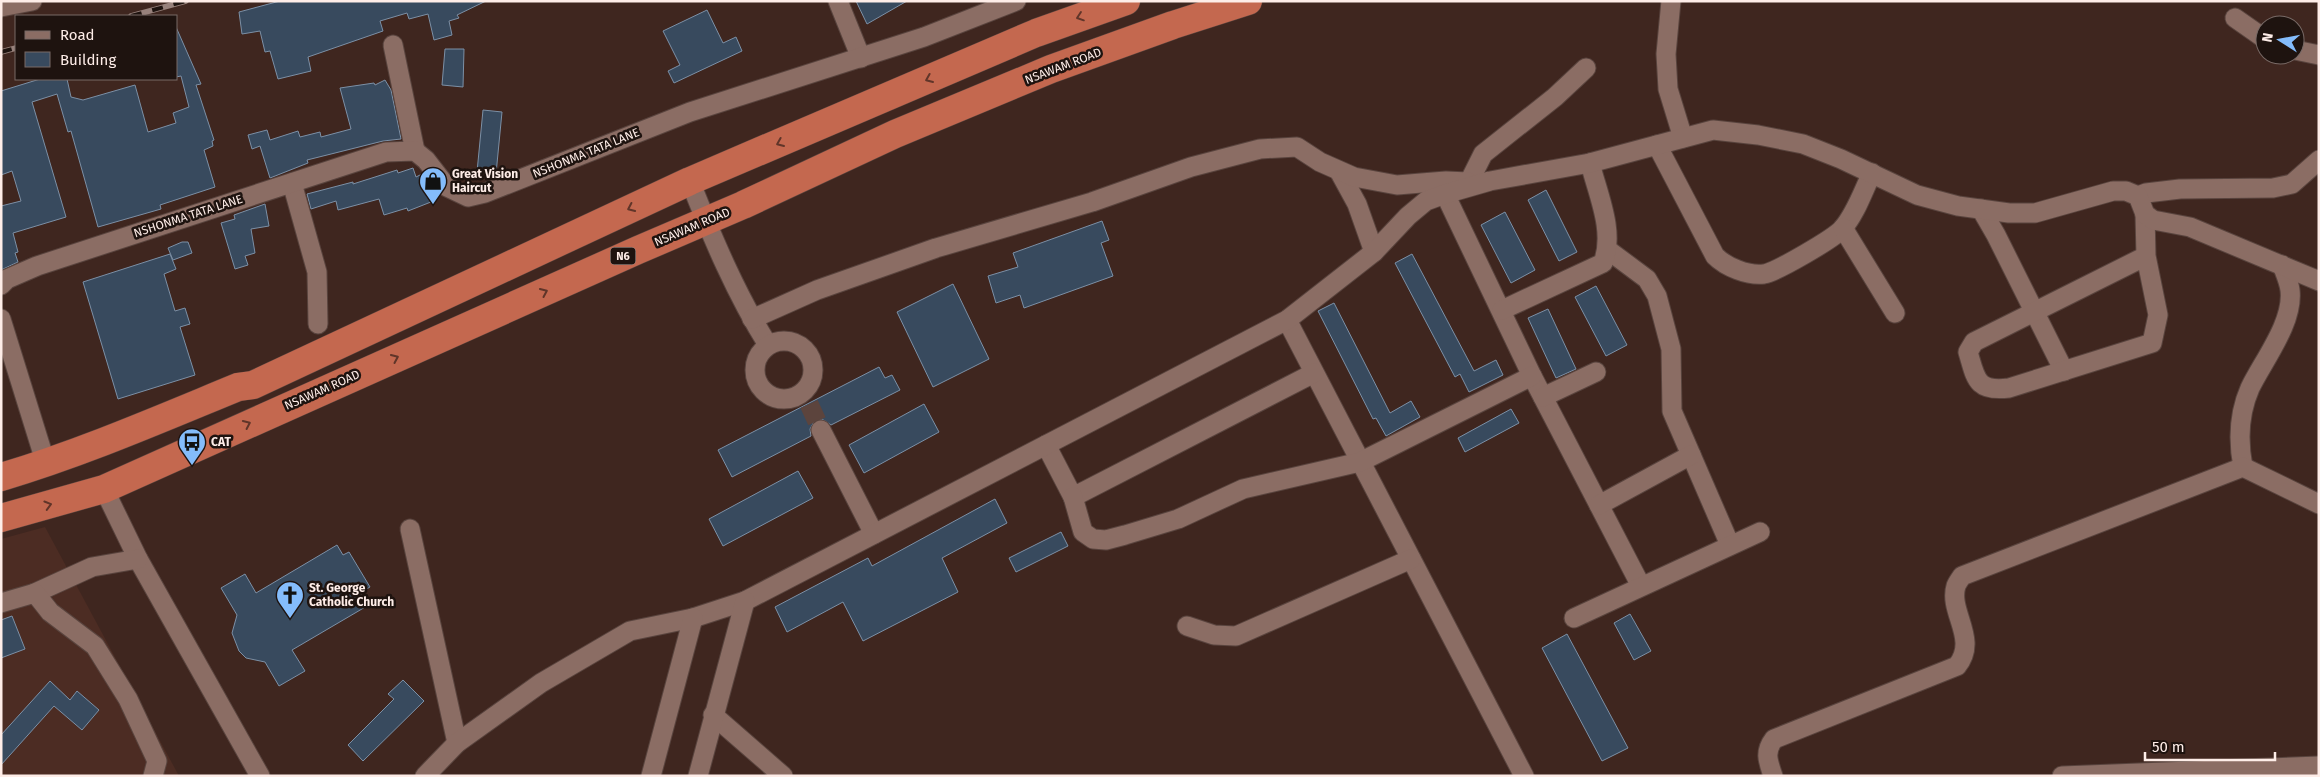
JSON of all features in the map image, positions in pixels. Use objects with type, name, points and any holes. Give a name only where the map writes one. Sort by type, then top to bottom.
[{"type":"highway","points":[[1,477],[46,464],[238,387],[253,385],[690,181],[1036,33],[1126,1]]},
{"type":"highway","name":"NSAWAM ROAD","points":[[1,518],[104,489],[706,221],[895,134],[1042,73],[1173,25],[1248,1]]},
{"type":"street","points":[[1,7],[32,1]]},
{"type":"street","points":[[838,1],[861,58]]},
{"type":"street","name":"NSHONMA TATA LANE","points":[[1,285],[7,279],[37,266],[386,152],[416,151],[426,160],[447,187],[468,197],[485,193],[690,112],[924,37],[1016,1]]},
{"type":"street","points":[[1671,1],[1666,54],[1668,89],[1683,138]]},
{"type":"street","points":[[2235,18],[2255,33]]},
{"type":"street","points":[[393,44],[416,151]]},
{"type":"street","points":[[2305,52],[2319,55]]},
{"type":"street","points":[[1469,182],[1483,154],[1555,97],[1586,68]]},
{"type":"street","points":[[425,776],[457,743],[541,683],[630,631],[693,618],[745,601],[1287,320],[1374,252],[1408,216],[1426,202],[1445,194],[1490,181],[1590,163],[1713,130],[1758,134],[1803,144],[1872,173],[1917,195],[1958,206],[2009,213],[2035,213],[2113,192],[2126,191],[2138,196],[2145,214],[2146,256],[2158,315],[2152,343],[2009,388],[1995,390],[1984,387],[1976,380],[1968,352],[1974,342],[2146,256]]},
{"type":"street","points":[[1657,145],[1715,256],[1723,264],[1734,269],[1764,274],[1821,246],[1843,228],[1872,173]]},
{"type":"street","points":[[752,319],[817,290],[936,248],[1092,202],[1191,167],[1260,149],[1297,147],[1320,162],[1354,177],[1397,185],[1446,181],[1490,181]]},
{"type":"street","points":[[2138,196],[2146,192],[2180,189],[2273,188],[2292,184],[2319,160]]},
{"type":"street","points":[[1502,310],[1604,263],[1608,250],[1609,236],[1590,163]]},
{"type":"street","points":[[1339,170],[1357,204],[1374,252]]},
{"type":"street","points":[[690,181],[706,221],[752,319],[768,345]]},
{"type":"street","points":[[292,183],[317,272],[318,324]]},
{"type":"street","points":[[1445,194],[1532,376],[1641,586]]},
{"type":"street","points":[[1981,209],[2064,370]]},
{"type":"street","points":[[2145,214],[2153,220],[2190,227],[2319,281]]},
{"type":"street","points":[[1843,228],[1895,313]]},
{"type":"street","points":[[1608,250],[1647,279],[1657,296],[1671,349],[1672,411],[1730,545]]},
{"type":"street","points":[[2243,467],[2239,446],[2242,411],[2250,388],[2270,356],[2287,314],[2290,291],[2282,265]]},
{"type":"street","points":[[1,319],[46,464]]},
{"type":"street","points":[[1287,320],[1524,776]]},
{"type":"street","points":[[780,340],[792,342],[804,348],[811,358],[812,376],[806,398],[788,399],[773,397],[760,387],[755,372],[758,357],[768,345],[780,340]]},
{"type":"street","points":[[1543,397],[1596,372]]},
{"type":"street","points":[[1073,497],[1314,374]]},
{"type":"street","points":[[1046,445],[1073,497],[1083,532],[1093,538],[1106,540],[1178,519],[1243,489],[1360,462],[1532,376]]},
{"type":"street","points":[[821,430],[874,534]]},
{"type":"street","points":[[1599,505],[1691,456]]},
{"type":"street","points":[[1773,776],[1767,757],[1768,747],[1774,738],[1957,666],[1964,658],[1966,646],[1956,598],[1956,586],[1962,576],[2243,467],[2319,504]]},
{"type":"street","points":[[104,489],[138,559],[260,776]]},
{"type":"street","points":[[410,529],[457,743]]},
{"type":"street","points":[[1574,618],[1760,532]]},
{"type":"street","points":[[1187,626],[1214,635],[1236,636],[1411,558]]},
{"type":"street","points":[[1,604],[35,593],[92,567],[138,559]]},
{"type":"street","points":[[35,593],[50,612],[95,646],[128,699],[157,761],[153,776]]},
{"type":"street","points":[[698,776],[745,601]]},
{"type":"street","points":[[651,776],[693,618]]},
{"type":"street","points":[[713,716],[783,776]]},
{"type":"street","points":[[2062,776],[2319,766]]},
{"type":"shaded area","points":[[45,527],[179,776],[1,776],[1,539]]},
{"type":"building","points":[[280,1],[486,1],[457,15],[459,18],[449,21],[452,35],[434,40],[428,14],[409,19],[407,13],[380,21],[383,31],[308,57],[311,71],[278,79],[270,51],[265,52],[260,31],[242,34],[239,12]]},
{"type":"building","points":[[856,1],[907,1],[867,24]]},
{"type":"building","points":[[707,10],[723,43],[736,37],[742,51],[674,83],[668,71],[680,65],[663,31]]},
{"type":"building","points":[[178,32],[201,84],[196,85],[214,140],[212,141],[213,146],[204,150],[215,187],[160,205],[161,209],[98,227],[71,131],[68,132],[57,94],[32,102],[66,217],[13,233],[18,252],[15,253],[18,262],[1,270],[1,206],[21,201],[12,171],[1,175],[1,91],[37,80],[67,80],[71,97],[83,100],[135,85],[148,132],[176,123],[173,113],[189,107],[181,76],[178,77]]},
{"type":"building","points":[[445,49],[464,49],[463,87],[442,85]]},
{"type":"building","points":[[385,80],[391,90],[401,139],[383,141],[307,160],[308,163],[270,178],[260,146],[252,149],[248,135],[267,130],[270,140],[298,131],[300,137],[320,132],[321,137],[351,129],[340,88],[374,83],[375,85]]},
{"type":"building","points":[[483,110],[502,112],[496,174],[477,172]]},
{"type":"building","points":[[413,168],[416,177],[422,174],[427,184],[430,183],[434,188],[436,200],[408,211],[407,208],[384,215],[379,199],[338,210],[336,201],[311,209],[307,194],[353,182],[353,184],[397,170],[398,173]]},
{"type":"building","points":[[1546,190],[1577,252],[1559,261],[1528,200]]},
{"type":"building","points":[[265,204],[269,226],[251,229],[255,253],[245,256],[248,265],[235,269],[221,223],[235,219],[234,215]]},
{"type":"building","points":[[1505,212],[1535,270],[1511,283],[1481,225]]},
{"type":"building","points":[[1102,221],[1109,240],[1101,243],[1113,276],[1024,308],[1020,295],[996,303],[988,276],[1018,267],[1013,253]]},
{"type":"building","points":[[182,242],[188,242],[192,253],[173,260],[168,248]]},
{"type":"building","points":[[170,254],[176,269],[164,274],[175,311],[185,308],[190,324],[180,327],[195,375],[118,399],[83,282]]},
{"type":"building","points":[[1412,254],[1474,371],[1496,360],[1503,375],[1469,392],[1460,374],[1455,377],[1395,263]]},
{"type":"building","points":[[953,284],[989,359],[933,387],[897,312]]},
{"type":"building","points":[[1596,286],[1627,345],[1606,356],[1575,297]]},
{"type":"building","points":[[1334,303],[1390,413],[1411,401],[1420,417],[1386,436],[1376,418],[1373,419],[1318,311]]},
{"type":"building","points":[[1548,309],[1576,369],[1556,378],[1528,318]]},
{"type":"building","points":[[879,367],[885,378],[892,375],[900,390],[831,425],[822,419],[815,420],[810,429],[811,436],[732,477],[718,450]]},
{"type":"building","points":[[924,404],[939,432],[864,473],[849,445]]},
{"type":"building","points":[[1511,409],[1519,423],[1465,452],[1458,438]]},
{"type":"building","points":[[798,471],[813,498],[723,546],[709,519]]},
{"type":"building","points":[[995,499],[1007,523],[942,558],[958,592],[863,641],[843,602],[787,632],[775,607],[868,558],[872,566]]},
{"type":"building","points":[[1061,532],[1068,546],[1016,572],[1009,558]]},
{"type":"building","name":"St. George Catholic Church","points":[[337,545],[343,555],[349,552],[370,587],[360,593],[367,606],[292,650],[305,671],[279,686],[265,662],[246,658],[239,651],[232,633],[237,615],[221,588],[245,574],[256,593]]},
{"type":"building","points":[[1630,614],[1651,651],[1634,660],[1614,623]]},
{"type":"building","points":[[12,616],[25,649],[1,658],[1,620]]},
{"type":"building","points":[[1567,634],[1628,748],[1602,761],[1542,648]]},
{"type":"building","points":[[403,680],[424,701],[363,761],[348,745],[394,699],[388,694]]},
{"type":"building","points":[[50,681],[70,700],[77,691],[99,710],[82,730],[54,706],[1,765],[1,735]]},
{"type":"tunnel","points":[[809,404],[821,430]]},
{"type":"railway","points":[[135,15],[186,1]]},
{"type":"railway","points":[[1,52],[15,48]]},
{"type":"place","name":"Great Vision Haircut","points":[[433,205]]},
{"type":"place","name":"CAT","points":[[192,466]]},
{"type":"place","name":"St. George Catholic Church","points":[[290,619]]}]
